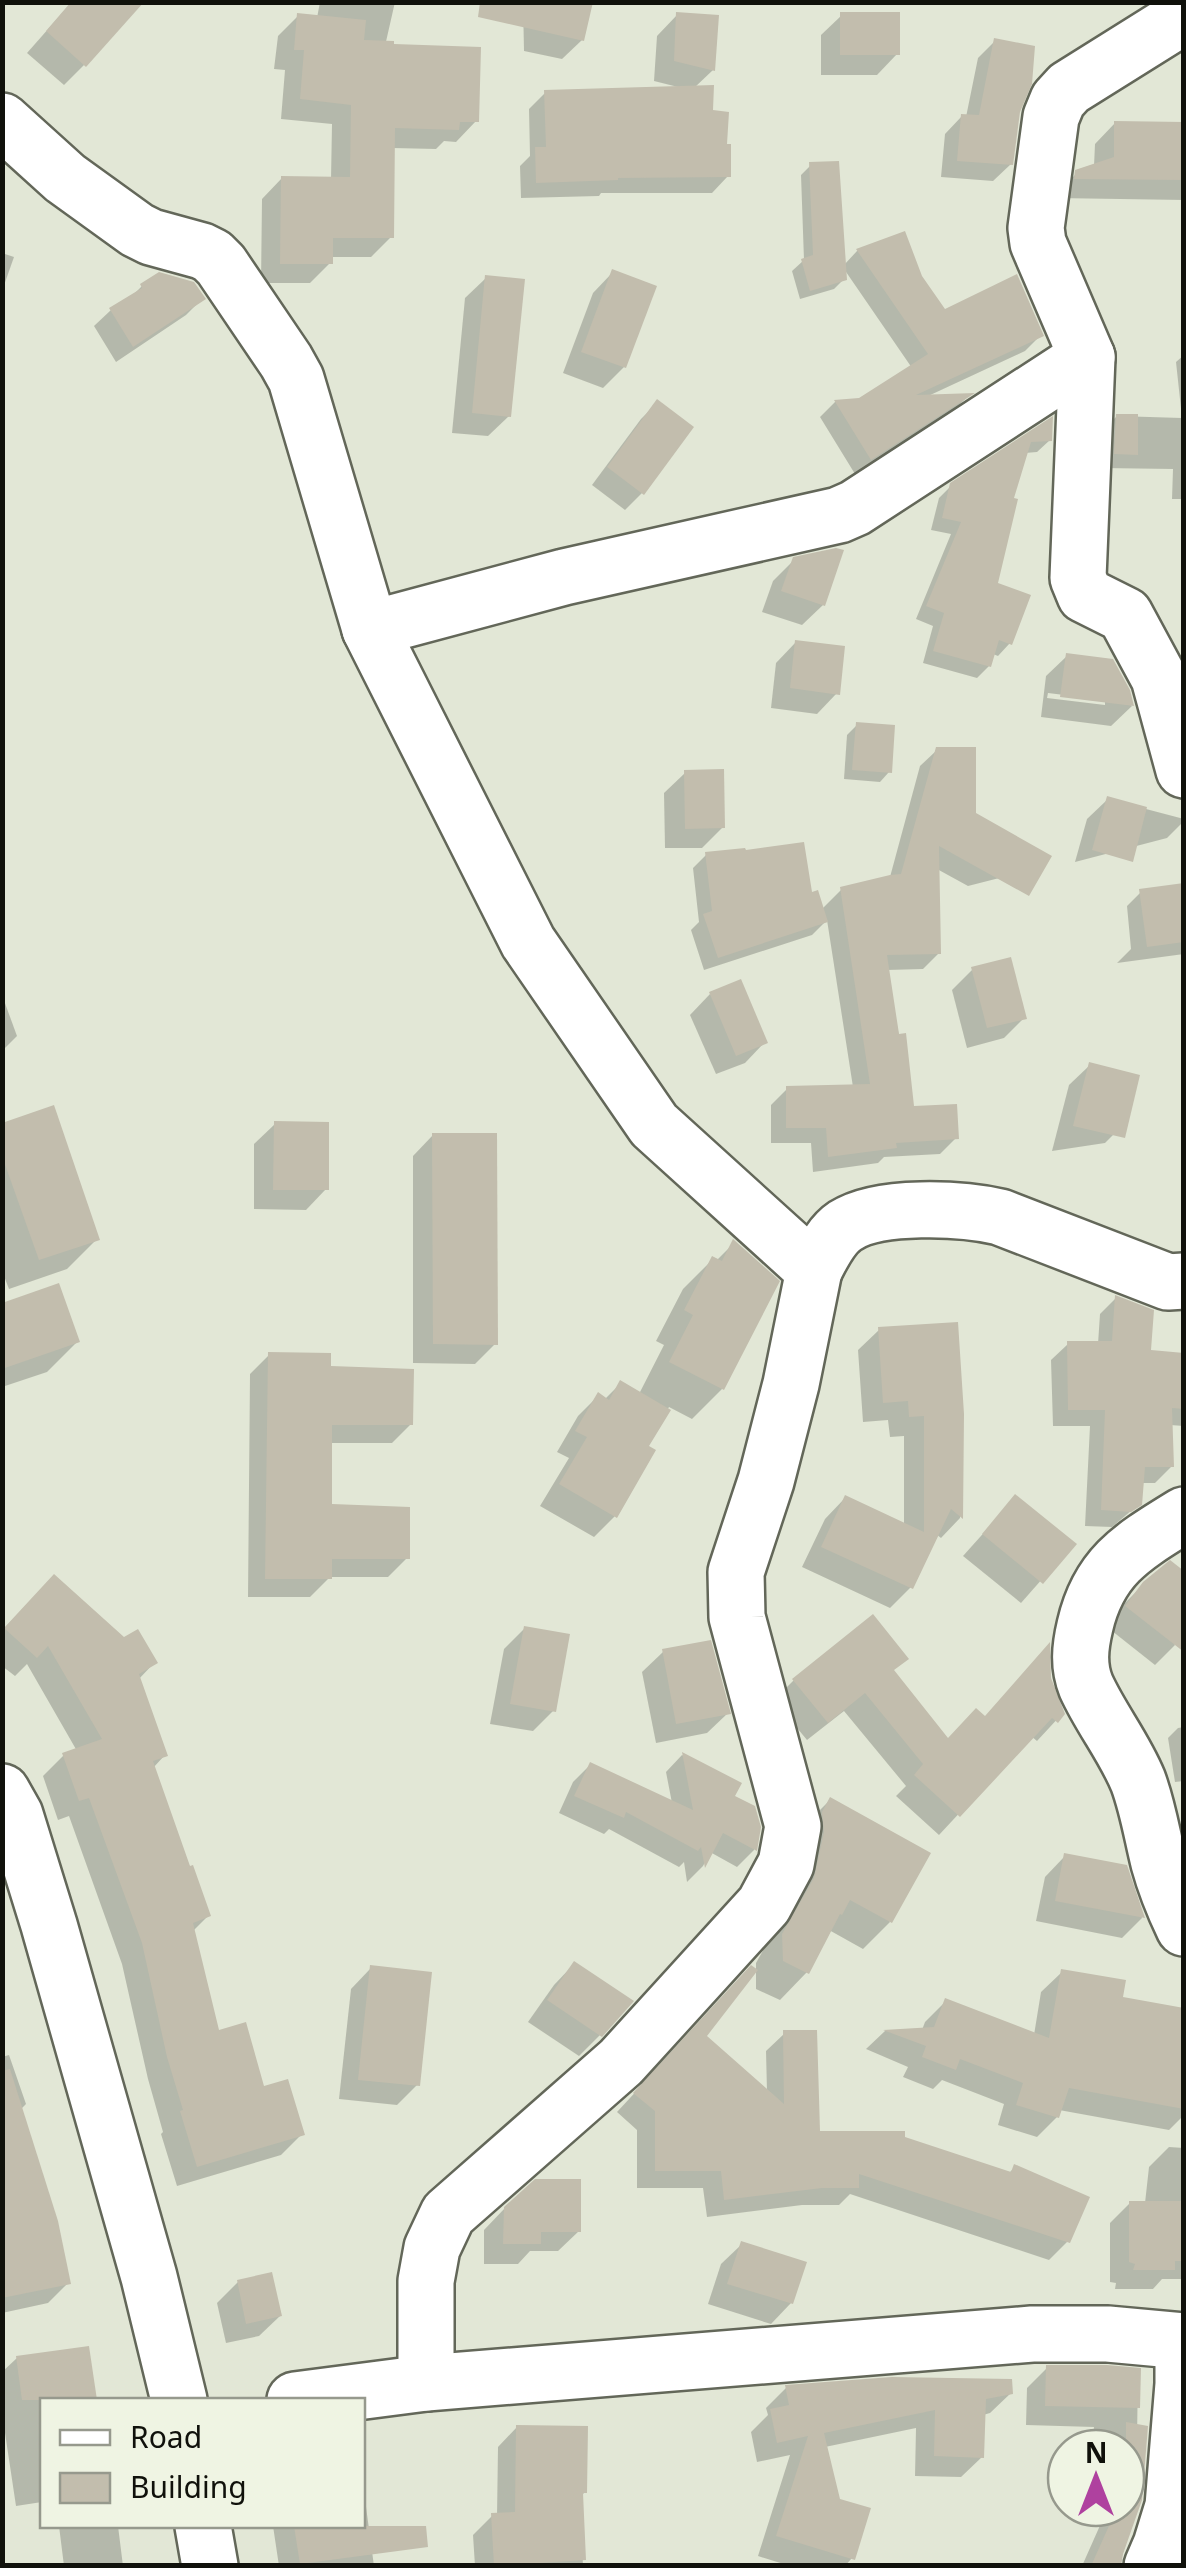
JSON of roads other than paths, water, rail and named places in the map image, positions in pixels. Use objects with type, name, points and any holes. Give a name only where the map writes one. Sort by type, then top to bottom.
[{"type":"street","points":[[1184,16],[1069,88],[1058,100],[1051,117],[1037,214],[1038,243],[1087,357],[1080,587],[1086,596],[1125,615],[1158,678],[1184,770]]},
{"type":"street","points":[[2,120],[65,178],[136,230],[202,251],[221,265],[296,379],[370,629],[528,942],[654,1125],[814,1270]]},
{"type":"street","points":[[370,629],[564,577],[839,516],[1087,357]]},
{"type":"street","points":[[426,2383],[426,2281],[432,2248],[448,2214],[621,2062],[764,1905],[786,1864],[792,1826],[737,1617],[736,1572],[766,1481],[814,1270],[831,1238],[867,1217],[922,1210],[973,1210],[1168,1282],[1184,1281]]},
{"type":"street","points":[[1184,1515],[1138,1544],[1108,1572],[1091,1601],[1080,1654],[1086,1686],[1129,1759],[1146,1802],[1159,1863],[1184,1928]]},
{"type":"street","points":[[2,1792],[15,1815],[49,1926],[149,2277],[179,2398]]},
{"type":"street","points":[[310,2398],[426,2383],[1032,2334],[1108,2334],[1183,2341],[1173,2506],[1152,2566]]},
{"type":"street","points":[[202,2528],[210,2566]]}]
